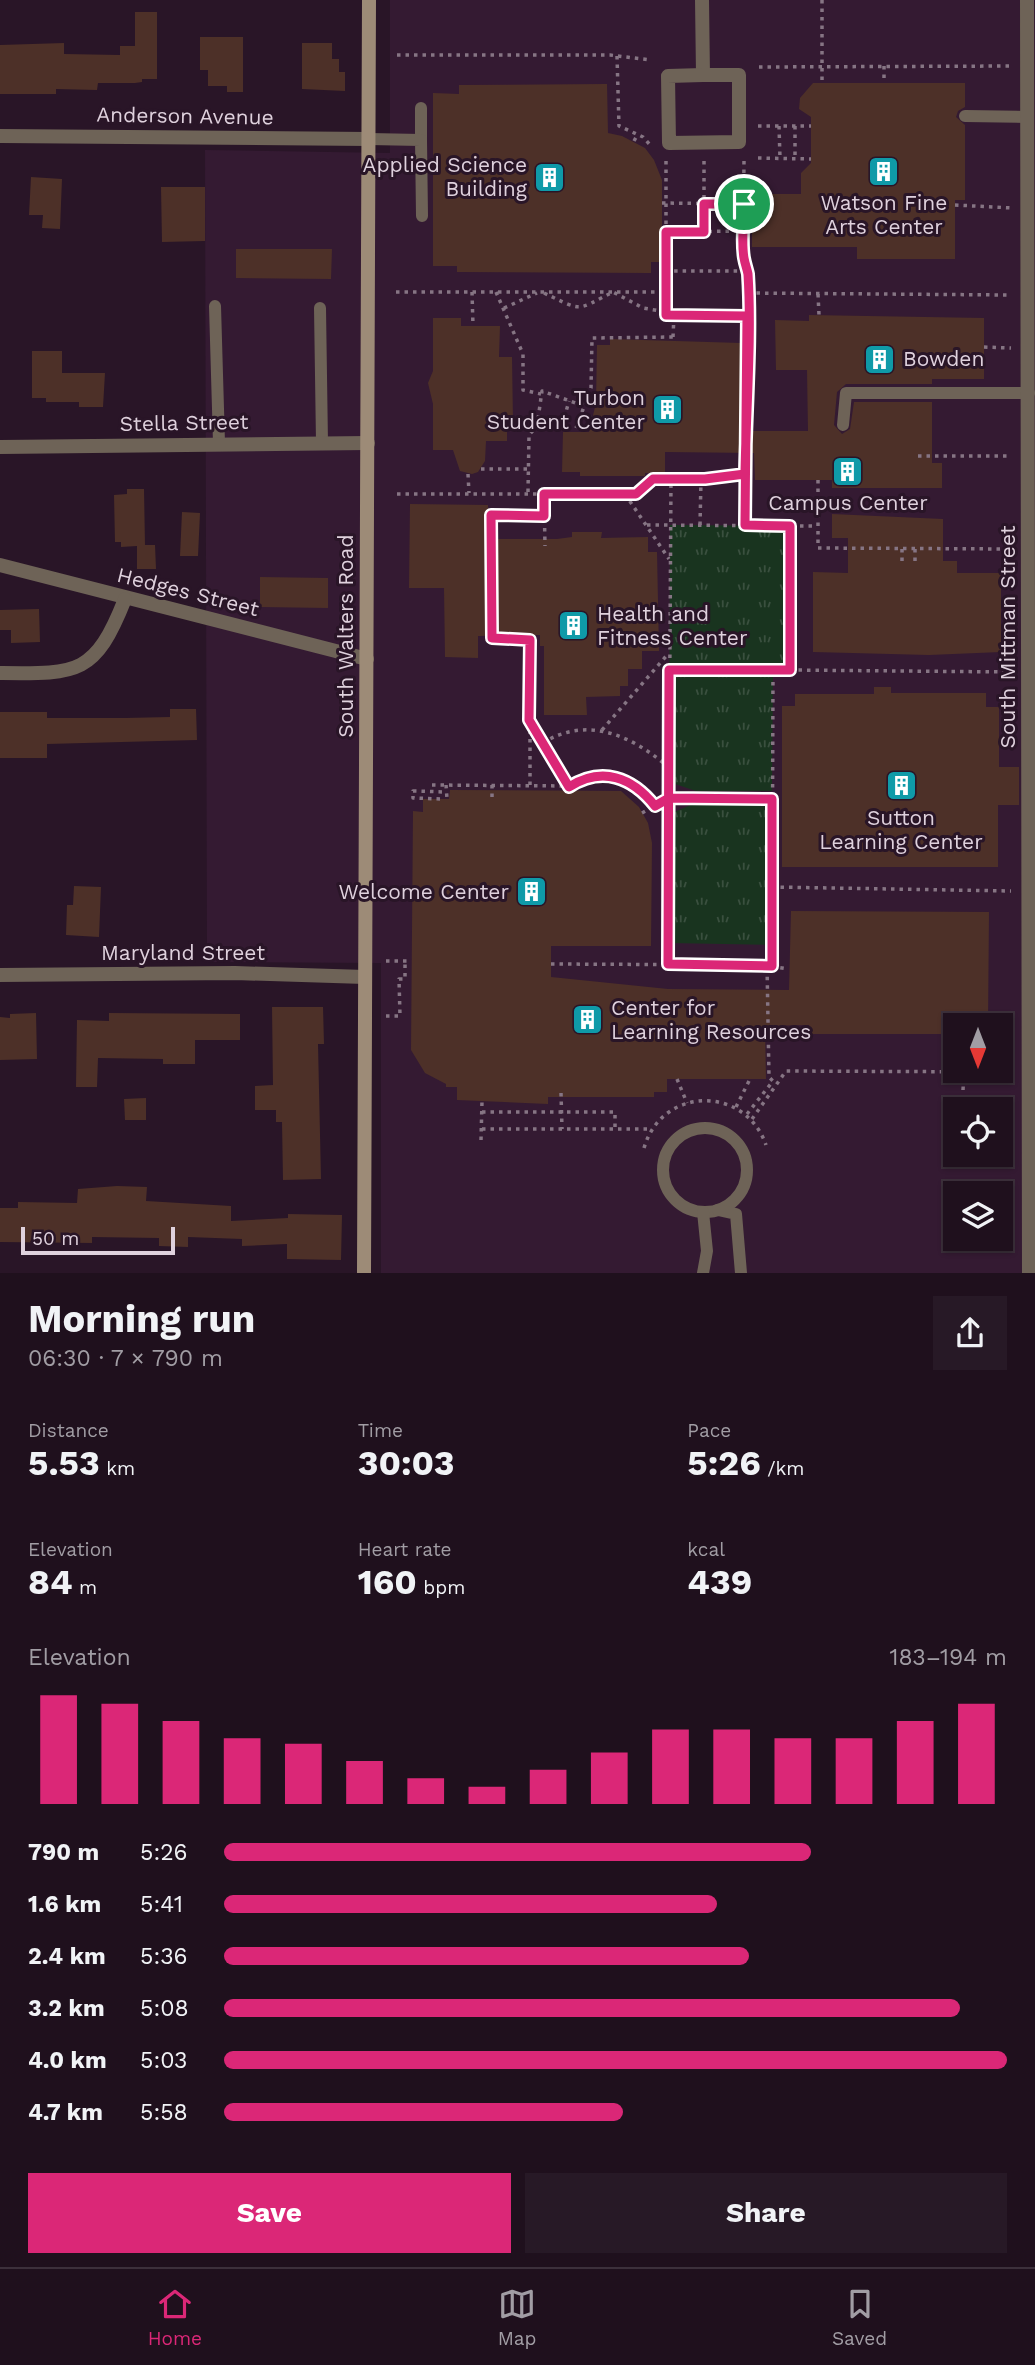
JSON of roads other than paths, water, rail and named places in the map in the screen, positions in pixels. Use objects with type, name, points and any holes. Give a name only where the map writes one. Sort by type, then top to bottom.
[{"type":"main road","name":"South Walters Road","points":[[364,1273],[369,0]]},
{"type":"street","points":[[702,0],[703,75]]},
{"type":"street","name":"South Mittman Street","points":[[1027,0],[1032,255],[1029,393],[1032,974],[1029,1273]]},
{"type":"street","points":[[703,75],[738,75],[739,142],[669,143],[668,76],[703,75]]},
{"type":"street","name":"Anderson Avenue","points":[[0,136],[369,139]]},
{"type":"street","name":"Stella Street","points":[[0,447],[368,443]]},
{"type":"street","name":"Hedges Street","points":[[0,565],[367,659]]},
{"type":"street","points":[[0,673],[62,672],[93,659],[114,627],[125,598]]},
{"type":"street","name":"Maryland Street","points":[[0,975],[235,973],[365,977]]},
{"type":"lane","points":[[421,108],[422,216]]},
{"type":"lane","points":[[965,116],[1028,117]]},
{"type":"lane","points":[[369,139],[421,140]]},
{"type":"lane","points":[[215,306],[219,443]]},
{"type":"lane","points":[[320,308],[322,443]]},
{"type":"lane","points":[[843,425],[846,393],[1029,393]]},
{"type":"lane","points":[[718,1210],[740,1195],[748,1169],[746,1156],[728,1134],[701,1128],[675,1139],[667,1150],[663,1171],[668,1191],[677,1202],[689,1209],[736,1214],[740,1273]]},
{"type":"lane","points":[[703,1212],[707,1251],[703,1273]]},
{"type":"place","name":"Watson Fine Arts Center","points":[[884,171]]},
{"type":"place","name":"Applied Science Building","points":[[550,177]]},
{"type":"place","name":"Bowden","points":[[880,359]]},
{"type":"place","name":"Turbon Student Center","points":[[668,410]]},
{"type":"place","name":"Campus Center","points":[[848,471]]},
{"type":"place","name":"Health and Fitness Center","points":[[574,626]]},
{"type":"place","name":"Sutton Learning Center","points":[[901,786]]},
{"type":"place","name":"Welcome Center","points":[[532,892]]},
{"type":"place","name":"Center for Learning Resources","points":[[588,1020]]}]
